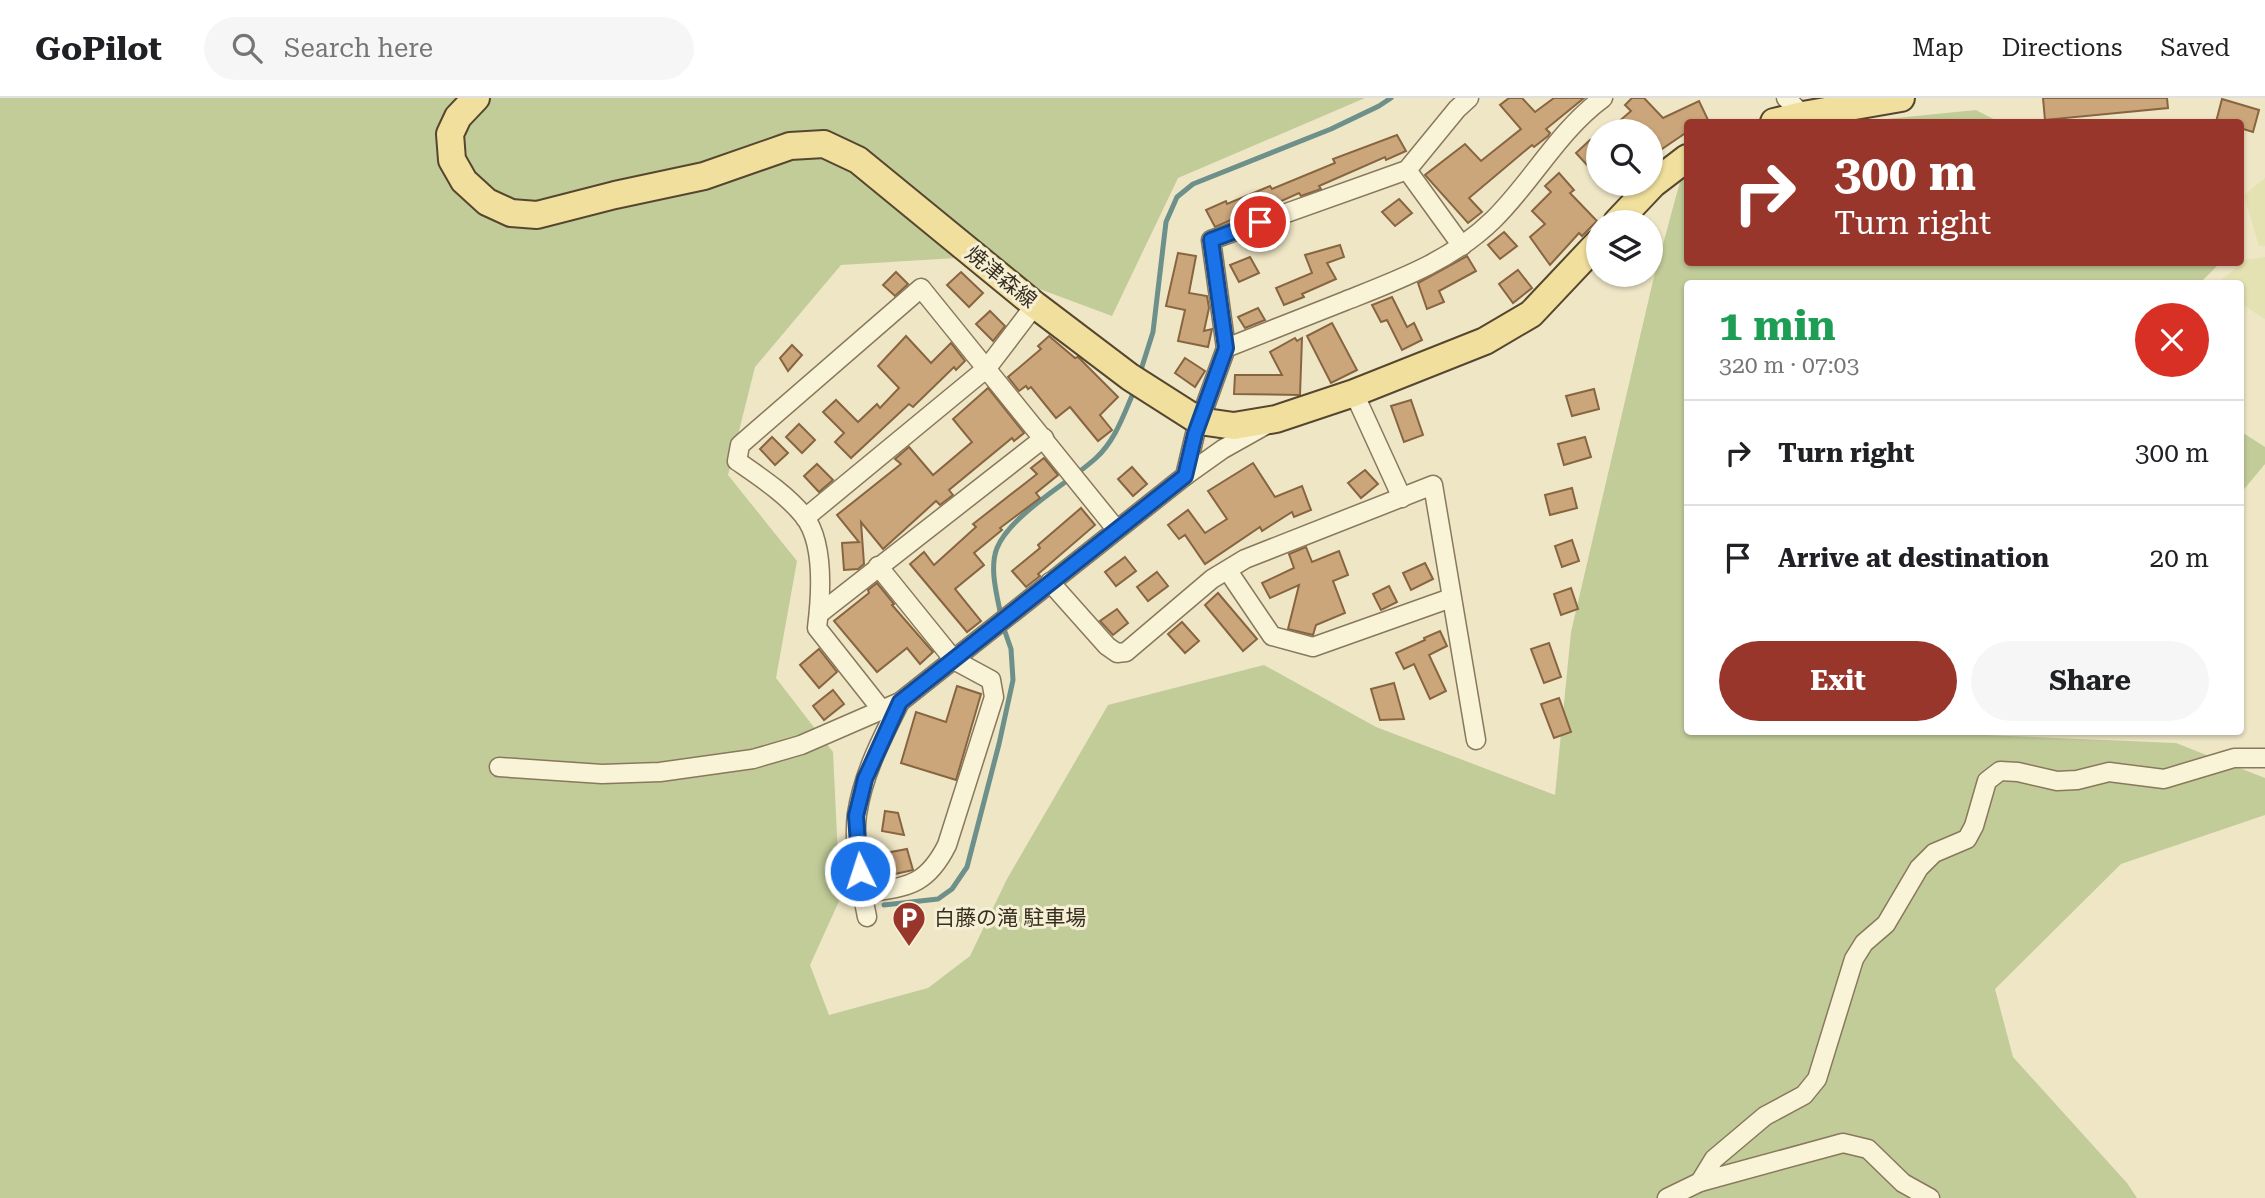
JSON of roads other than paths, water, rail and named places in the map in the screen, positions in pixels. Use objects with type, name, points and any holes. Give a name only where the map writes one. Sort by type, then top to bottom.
[{"type":"main road","name":"焼津森線","points":[[476,98],[458,117],[450,134],[452,160],[464,181],[487,202],[511,213],[537,215],[704,176],[790,146],[824,144],[858,160],[1035,305],[1139,382],[1199,421],[1234,426],[1276,419],[1354,393],[1485,341],[1531,314],[1586,256]]},
{"type":"main road","points":[[1778,119],[1794,106],[1901,98]]},
{"type":"main road","points":[[1628,210],[1653,184],[1684,160]]},
{"type":"street","points":[[1185,476],[1199,421],[1226,348],[1211,240],[1407,170],[1469,98]]},
{"type":"street","points":[[1226,348],[1399,280],[1431,266],[1462,246],[1493,220],[1573,124],[1603,98]]},
{"type":"street","points":[[1407,170],[1462,246]]},
{"type":"street","points":[[881,709],[817,628],[820,558],[805,518],[775,488],[737,461],[740,445],[921,288],[1116,529]]},
{"type":"street","points":[[805,518],[987,368],[1035,305]]},
{"type":"street","points":[[1354,393],[1402,498]]},
{"type":"street","points":[[499,767],[602,774],[660,772],[753,759],[801,745],[900,702],[1185,476],[1223,449],[1276,419]]},
{"type":"street","points":[[819,614],[1044,438]]},
{"type":"street","points":[[1050,582],[1107,646],[1117,653],[1126,652],[1212,579],[1245,559],[1433,485],[1476,740]]},
{"type":"street","points":[[862,894],[913,884],[934,866],[947,845],[994,697],[991,680],[954,660],[878,566]]},
{"type":"street","points":[[1228,571],[1272,636],[1313,647],[1451,598]]},
{"type":"street","points":[[867,917],[862,894],[856,816],[865,779],[900,702]]},
{"type":"street","points":[[1700,1182],[1714,1159],[1765,1116],[1804,1095],[1817,1079],[1854,959],[1864,943],[1886,924],[1919,868],[1934,853],[1967,839],[1974,826],[1987,781],[2000,771],[2018,772],[2057,781],[2077,780],[2109,772],[2164,779],[2234,758],[2265,758]]},
{"type":"street","points":[[1668,1198],[1700,1182],[1843,1143],[1868,1149],[1903,1183],[1930,1198]]},
{"type":"waterway","points":[[1140,373],[1153,332],[1166,222],[1177,197],[1193,184],[1331,129],[1391,98]]},
{"type":"waterway","points":[[1001,616],[994,582],[994,564],[997,548],[1004,535],[1027,511],[1085,468],[1103,451],[1119,426],[1135,389]]},
{"type":"waterway","points":[[884,905],[938,899],[952,889],[967,867],[1013,680],[1011,649],[1003,626]]},
{"type":"place","name":"白藤の滝 駐車場","points":[[909,948]]}]
